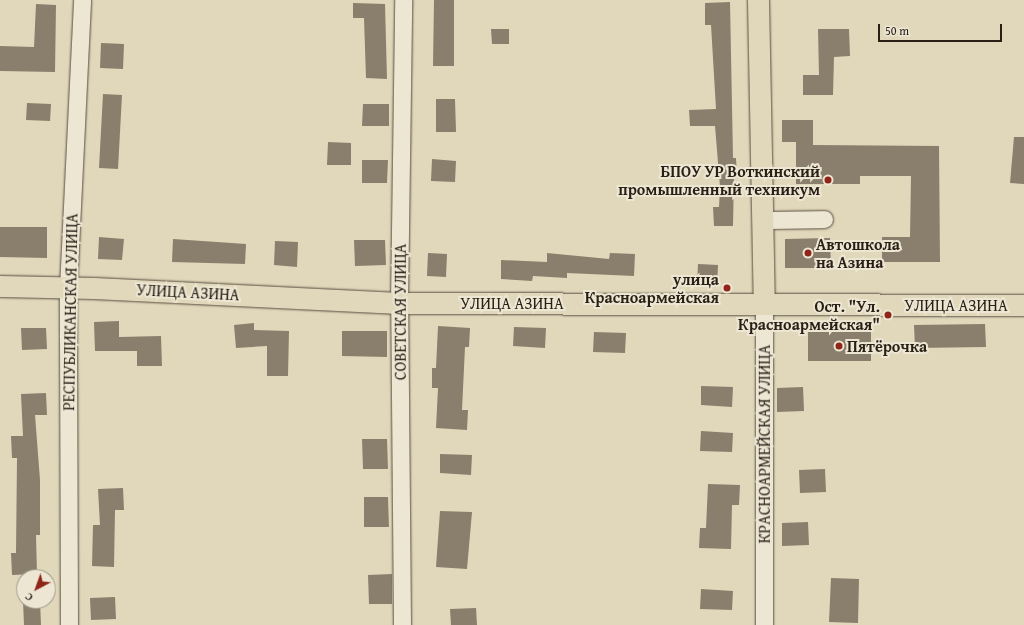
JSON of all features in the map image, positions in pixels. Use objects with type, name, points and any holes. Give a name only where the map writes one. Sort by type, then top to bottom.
[{"type":"main road","name":"КРАСНОАРМЕЙСКАЯ УЛИЦА","points":[[758,0],[764,304]]},
{"type":"main road","name":"УЛИЦА АЗИНА","points":[[0,286],[399,303],[1024,306]]},
{"type":"street","name":"РЕСПУБЛИКАНСКАЯ УЛИЦА","points":[[69,625],[68,288],[82,0]]},
{"type":"street","name":"СОВЕТСКАЯ УЛИЦА","points":[[402,0],[399,303],[402,625]]},
{"type":"street","points":[[762,220],[824,219]]},
{"type":"street","name":"КРАСНОАРМЕЙСКАЯ УЛИЦА","points":[[764,304],[764,625]]},
{"type":"building","points":[[434,0],[454,0],[454,66],[433,66]]},
{"type":"building","points":[[730,2],[733,158],[736,158],[737,175],[734,175],[733,226],[714,226],[713,207],[719,207],[720,187],[715,126],[690,126],[689,110],[716,109],[711,25],[705,25],[705,3]]},
{"type":"building","points":[[353,3],[385,4],[387,79],[366,78],[364,18],[353,18]]},
{"type":"building","points":[[36,4],[56,5],[55,72],[0,71],[0,46],[34,47]]},
{"type":"building","points":[[491,29],[509,29],[509,44],[492,44]]},
{"type":"building","points":[[818,29],[849,29],[850,56],[834,57],[833,95],[803,95],[803,75],[819,75]]},
{"type":"building","points":[[101,43],[124,44],[123,69],[100,68]]},
{"type":"building","points":[[103,94],[122,95],[118,169],[99,168]]},
{"type":"building","points":[[436,99],[455,99],[456,132],[436,132]]},
{"type":"building","points":[[27,103],[51,104],[50,121],[26,120]]},
{"type":"building","points":[[363,104],[389,104],[389,126],[362,126]]},
{"type":"building","name":"БПОУ УР Воткинский промышленный техникум","points":[[782,120],[813,120],[813,145],[939,146],[940,262],[882,262],[882,237],[910,237],[911,176],[860,176],[860,184],[796,184],[796,142],[782,142]]},
{"type":"building","points":[[1014,137],[1024,137],[1024,184],[1010,183]]},
{"type":"building","points":[[328,142],[351,143],[351,165],[327,165]]},
{"type":"building","points":[[432,159],[456,161],[455,182],[431,181]]},
{"type":"building","points":[[362,160],[388,160],[387,183],[362,183]]},
{"type":"building","points":[[0,227],[47,227],[47,258],[0,257]]},
{"type":"building","points":[[99,237],[124,239],[122,260],[98,259]]},
{"type":"building","name":"Автошкола на Азина","points":[[830,238],[831,268],[785,268],[785,239]]},
{"type":"building","points":[[173,239],[246,244],[245,264],[172,262]]},
{"type":"building","points":[[354,240],[385,240],[386,265],[355,266]]},
{"type":"building","points":[[275,241],[298,242],[297,267],[274,265]]},
{"type":"building","points":[[428,253],[447,254],[446,277],[427,276]]},
{"type":"building","points":[[547,253],[609,259],[610,253],[635,254],[634,276],[567,273],[567,278],[533,276],[532,281],[501,279],[501,260],[547,262]]},
{"type":"building","points":[[698,264],[718,265],[717,287],[697,286]]},
{"type":"building","points":[[119,321],[119,337],[161,336],[162,366],[137,366],[137,351],[95,351],[94,322]]},
{"type":"building","points":[[254,323],[254,330],[289,331],[288,376],[267,376],[267,346],[236,348],[234,325]]},
{"type":"building","points":[[985,324],[986,347],[915,348],[914,325]]},
{"type":"building","points":[[438,326],[470,328],[469,347],[465,347],[462,410],[468,410],[467,430],[436,428],[438,388],[432,388],[432,368],[436,368]]},
{"type":"building","points":[[514,327],[546,328],[545,348],[513,346]]},
{"type":"building","points":[[21,328],[46,328],[47,349],[22,350]]},
{"type":"building","points":[[342,331],[387,331],[387,357],[342,356]]},
{"type":"building","points":[[594,332],[626,333],[625,353],[593,352]]},
{"type":"building","name":"Пятёрочка","points":[[808,332],[871,332],[871,361],[808,361]]},
{"type":"building","points":[[701,386],[733,387],[732,407],[701,405]]},
{"type":"building","points":[[803,387],[804,411],[777,412],[777,388]]},
{"type":"building","points":[[46,393],[47,415],[35,415],[40,480],[40,535],[36,535],[37,569],[16,569],[16,575],[12,575],[11,553],[16,553],[17,458],[12,458],[11,436],[23,436],[21,394]]},
{"type":"building","points":[[701,431],[733,433],[732,452],[700,451]]},
{"type":"building","points":[[362,439],[387,439],[388,469],[363,469]]},
{"type":"building","points":[[440,454],[472,455],[471,475],[440,473]]},
{"type":"building","points":[[825,469],[826,492],[800,493],[799,470]]},
{"type":"building","points":[[708,484],[740,485],[739,505],[732,505],[731,549],[699,548],[700,528],[706,528]]},
{"type":"building","points":[[123,488],[124,510],[115,510],[114,567],[92,566],[93,525],[100,525],[98,489]]},
{"type":"building","points":[[364,497],[388,497],[389,527],[364,527]]},
{"type":"building","points":[[440,511],[472,512],[467,569],[436,567]]},
{"type":"building","points":[[808,522],[809,545],[782,546],[782,523]]},
{"type":"building","points":[[392,574],[392,604],[369,604],[368,575]]},
{"type":"building","points":[[831,578],[859,579],[858,623],[829,622]]},
{"type":"building","points":[[701,589],[733,591],[732,610],[700,609]]},
{"type":"building","points":[[115,597],[116,619],[91,620],[90,598]]},
{"type":"building","points":[[476,608],[477,625],[451,625],[450,609]]},
{"type":"building","points":[[23,609],[40,609],[41,625],[24,625]]},
{"type":"place","name":"БПОУ УР Воткинский промышленный техникум","points":[[828,180]]},
{"type":"place","name":"Автошкола на Азина","points":[[808,253]]},
{"type":"place","name":"улица Красноармейская","points":[[727,288]]},
{"type":"place","name":"Ост. \"Ул. Красноармейская\"","points":[[888,315]]},
{"type":"place","name":"Пятёрочка","points":[[839,346]]}]
